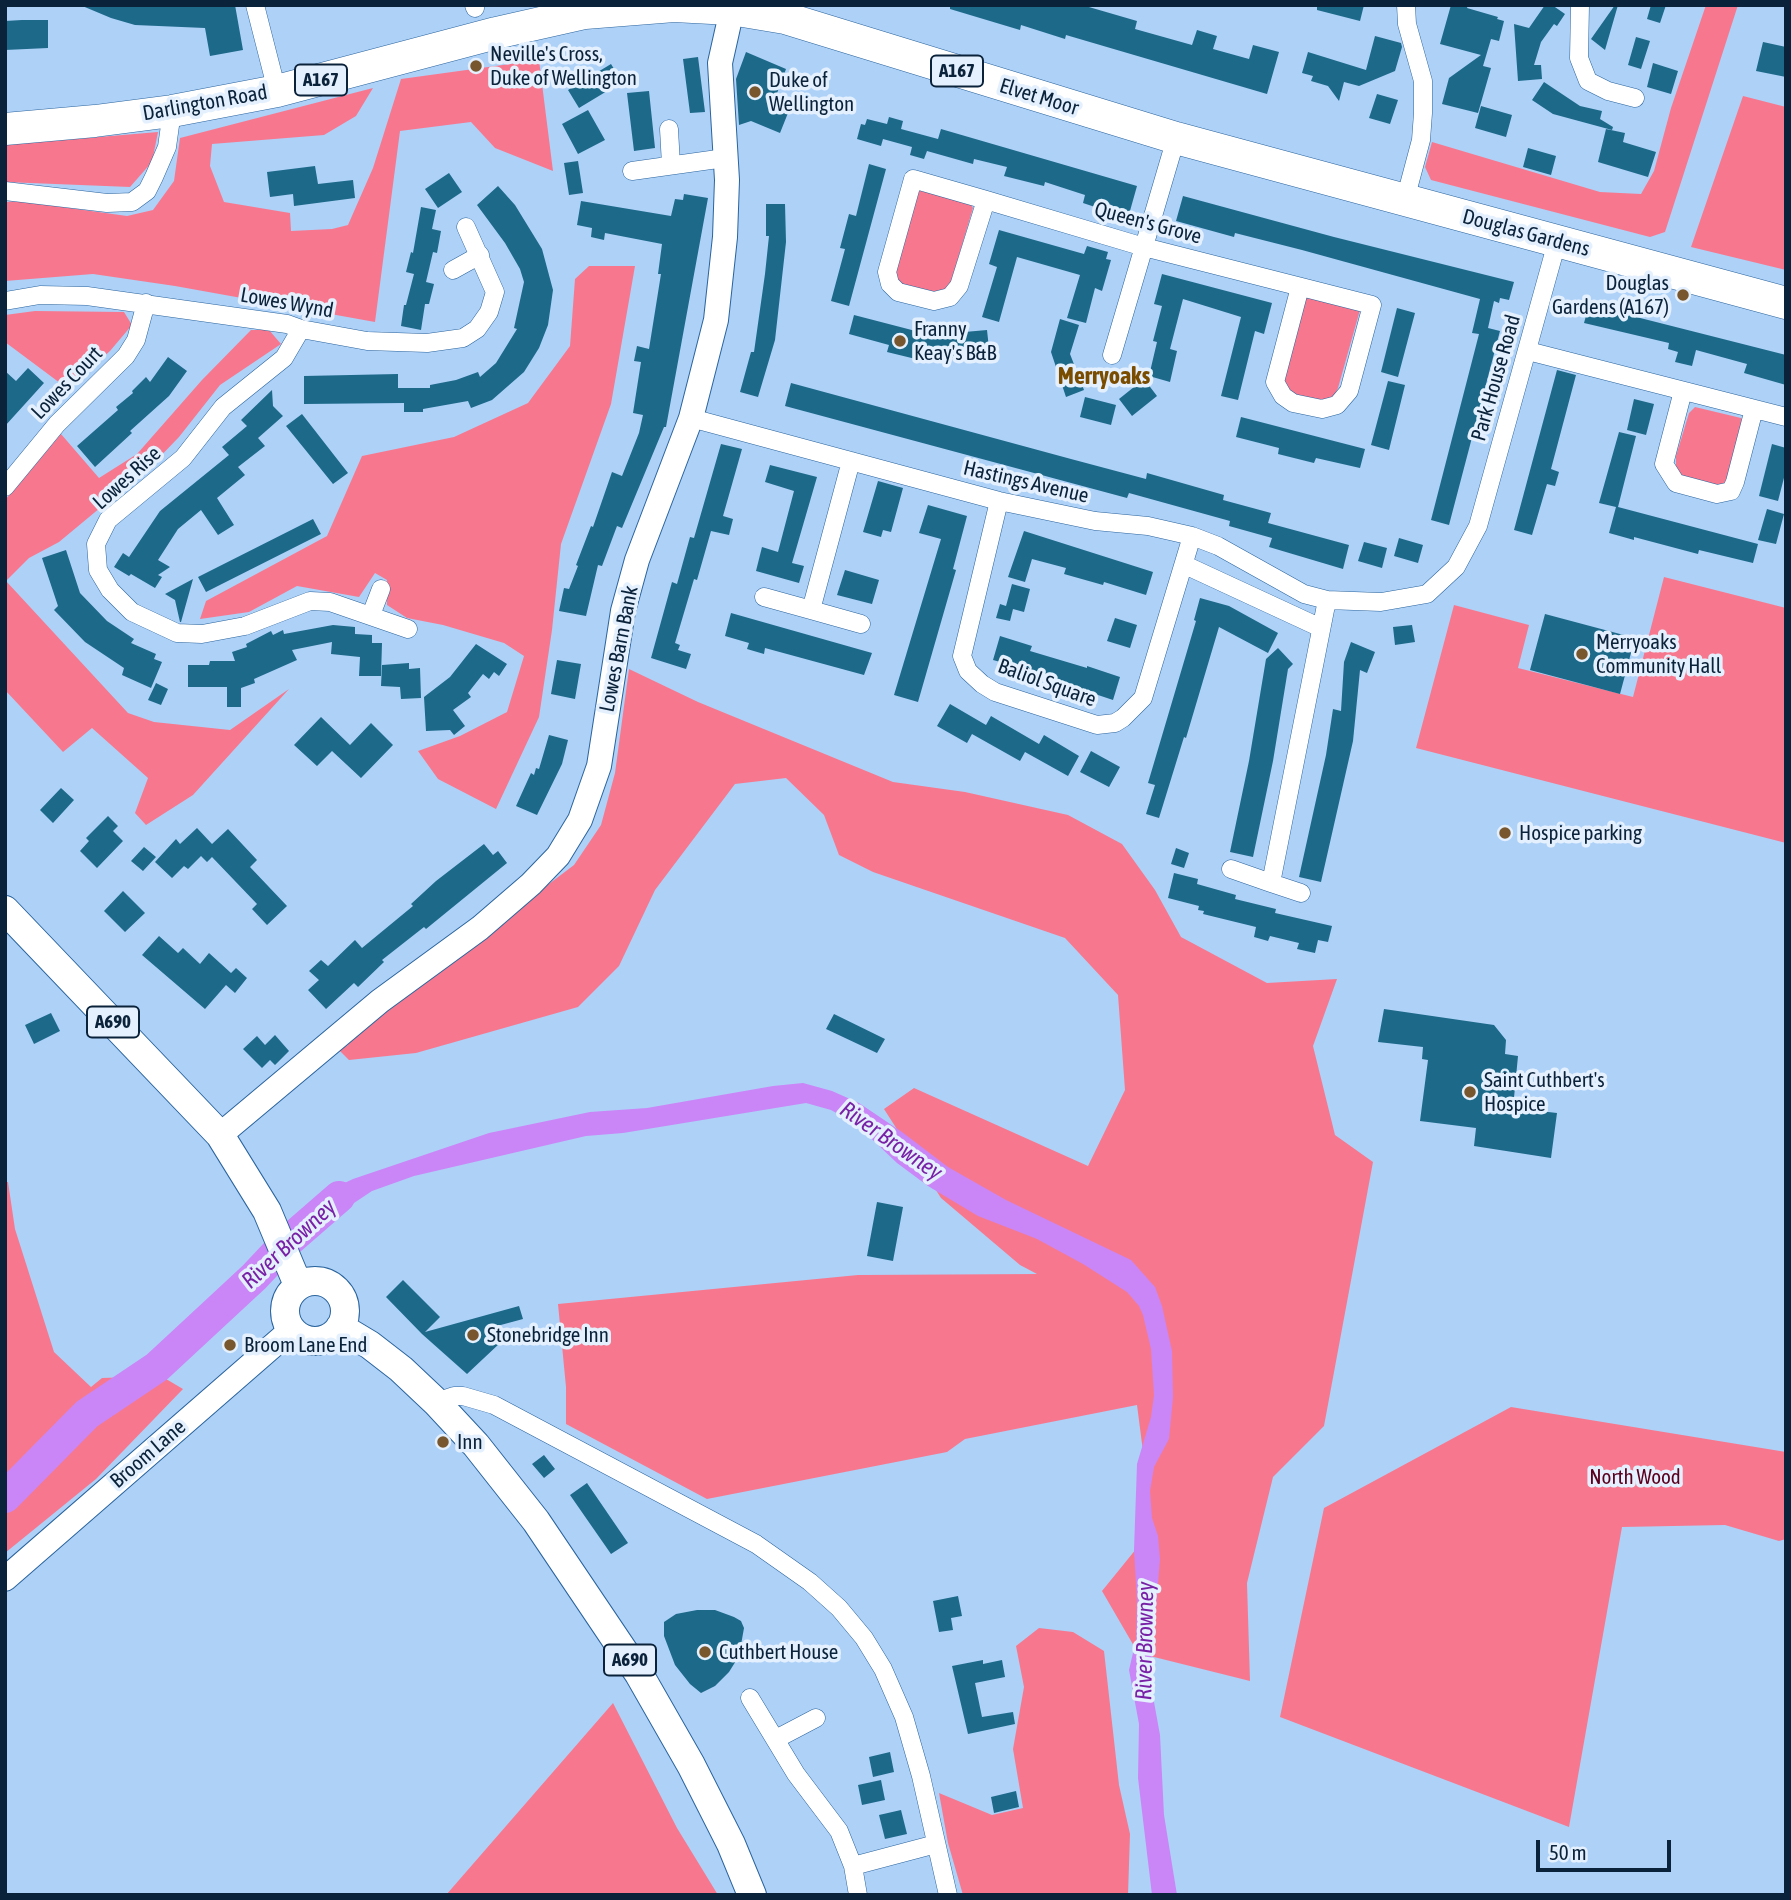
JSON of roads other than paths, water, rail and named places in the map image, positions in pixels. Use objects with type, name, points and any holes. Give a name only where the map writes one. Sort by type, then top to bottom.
[{"type":"highway","name":"Darlington Road","points":[[5,129],[172,111],[277,91],[496,33],[585,13],[674,6],[732,7]]},
{"type":"highway","name":"Elvet Moor","points":[[732,7],[782,17],[830,31],[1265,163]]},
{"type":"highway","name":"Douglas Gardens","points":[[1265,163],[1786,303]]},
{"type":"main road","name":"A690","points":[[5,910],[220,1135],[267,1211],[298,1285]]},
{"type":"main road","points":[[315,1280],[332,1286],[343,1300],[344,1318],[340,1327],[326,1339],[316,1341],[298,1336],[291,1330],[284,1311],[290,1292],[298,1285],[315,1280]]},
{"type":"main road","name":"A690","points":[[340,1327],[401,1368],[436,1402],[476,1446],[536,1521],[612,1632],[691,1765],[731,1844],[752,1895]]},
{"type":"street","points":[[255,5],[277,91]]},
{"type":"street","points":[[1405,200],[1421,140],[1423,113],[1423,81],[1407,24],[1406,5]]},
{"type":"street","points":[[1580,5],[1579,58],[1588,81],[1608,91],[1635,98]]},
{"type":"street","name":"Lowes Barn Bank","points":[[220,1135],[380,1001],[480,928],[531,884],[558,856],[580,820],[599,766],[623,611],[637,561],[691,418],[713,331],[725,237],[727,180],[720,63],[732,7]]},
{"type":"street","points":[[5,191],[107,203],[132,201],[147,191],[154,177],[167,147],[172,111]]},
{"type":"street","points":[[669,129],[670,165]]},
{"type":"street","points":[[1112,355],[1176,138]]},
{"type":"street","points":[[632,171],[724,158]]},
{"type":"street","name":"Queen's Grove","points":[[986,200],[959,286],[950,297],[934,301],[898,292],[890,284],[887,272],[913,179],[986,200],[1144,247],[1372,305],[1349,391],[1337,405],[1322,409],[1293,403],[1283,397],[1275,382],[1300,287]]},
{"type":"street","name":"Lowes Wynd","points":[[5,301],[52,296],[87,296],[287,324],[367,341],[428,343],[463,338],[477,329],[489,312],[495,292],[466,227]]},
{"type":"street","name":"Park House Road","points":[[1478,526],[1557,242]]},
{"type":"street","points":[[453,270],[480,255]]},
{"type":"street","name":"Lowes Court","points":[[5,487],[57,424],[126,356],[136,340],[146,303]]},
{"type":"street","name":"Lowes Rise","points":[[301,329],[284,358],[223,407],[183,458],[108,520],[96,544],[98,570],[110,590],[132,612],[177,633],[202,634],[245,626],[310,601],[330,602],[408,629]]},
{"type":"street","points":[[1528,351],[1786,417]]},
{"type":"street","points":[[1683,391],[1664,464],[1676,484],[1717,494],[1731,491],[1755,409]]},
{"type":"street","name":"Hastings Avenue","points":[[691,418],[999,501],[1095,522],[1148,526],[1192,536],[1218,546],[1304,594],[1327,600],[1381,602],[1427,594],[1456,567],[1478,526]]},
{"type":"street","points":[[811,610],[851,461]]},
{"type":"street","name":"Baliol Square","points":[[999,501],[962,656],[968,671],[995,692],[1097,725],[1115,723],[1129,714],[1143,698],[1185,565]]},
{"type":"street","points":[[1192,536],[1185,565],[1321,628]]},
{"type":"street","points":[[371,615],[381,589]]},
{"type":"street","points":[[764,597],[861,624]]},
{"type":"street","points":[[1272,883],[1327,600]]},
{"type":"street","points":[[1231,869],[1301,893]]},
{"type":"street","name":"Broom Lane","points":[[5,1579],[291,1330]]},
{"type":"street","points":[[436,1402],[463,1396],[494,1405],[756,1544],[810,1582],[839,1608],[864,1638],[883,1669],[904,1717],[948,1895]]},
{"type":"street","points":[[750,1698],[796,1774],[839,1831],[853,1866],[858,1895]]},
{"type":"street","points":[[776,1739],[816,1718]]},
{"type":"street","points":[[853,1866],[936,1844]]},
{"type":"water","points":[[803,1083],[832,1091],[859,1103],[948,1167],[1006,1200],[1131,1260],[1155,1287],[1172,1351],[1173,1397],[1169,1439],[1154,1467],[1150,1491],[1160,1559],[1150,1680],[1160,1735],[1164,1815],[1177,1895],[1152,1895],[1138,1778],[1139,1724],[1129,1670],[1136,1640],[1134,1550],[1137,1464],[1151,1417],[1154,1395],[1151,1349],[1143,1315],[1127,1292],[1037,1239],[978,1216],[928,1186],[897,1163],[856,1124],[831,1110],[806,1103],[623,1133],[586,1136],[414,1176],[372,1191],[342,1211],[315,1234],[300,1213],[319,1195],[353,1179],[489,1133],[590,1112],[647,1108]]},
{"type":"waterway","name":"River Browney","points":[[5,1497],[87,1414],[157,1367],[254,1277],[286,1243],[339,1197]]},
{"type":"place","name":"Neville's Cross, Duke of Wellington","points":[[476,66]]},
{"type":"place","name":"Duke of Wellington","points":[[755,92]]},
{"type":"place","name":"Douglas Gardens (A167)","points":[[1683,295]]},
{"type":"place","name":"Franny Keay's B&B","points":[[900,341]]},
{"type":"place","name":"Merryoaks Community Hall","points":[[1582,654]]},
{"type":"place","name":"Hospice parking","points":[[1505,833]]},
{"type":"place","name":"Saint Cuthbert's Hospice","points":[[1470,1092]]},
{"type":"place","name":"Stonebridge Inn","points":[[473,1335]]},
{"type":"place","name":"Broom Lane End","points":[[230,1345]]},
{"type":"place","name":"Inn","points":[[443,1442]]},
{"type":"place","name":"Cuthbert House","points":[[705,1652]]},
{"type":"district","name":"Merryoaks","points":[[1104,376]]},
{"type":"park label","name":"North Wood","points":[[1635,1477]]}]
